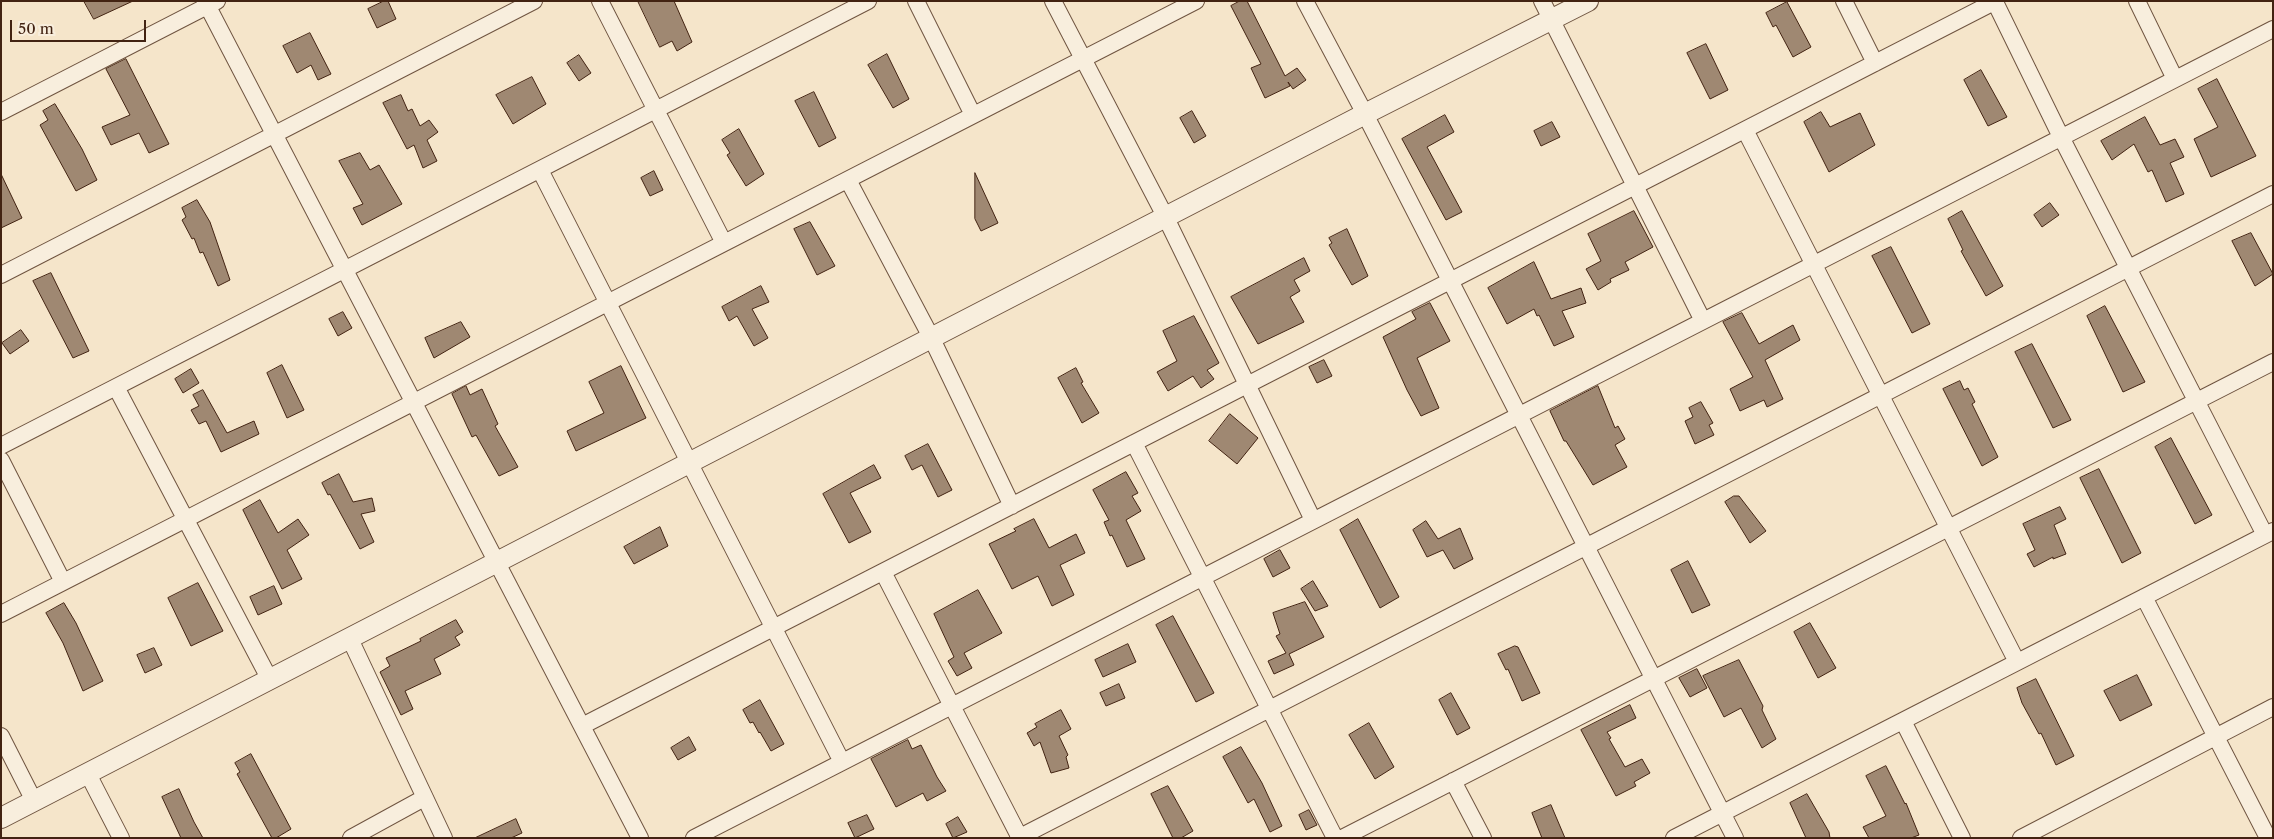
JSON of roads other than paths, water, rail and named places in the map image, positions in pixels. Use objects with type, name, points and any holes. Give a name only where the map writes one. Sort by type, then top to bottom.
[{"type":"street","points":[[1,275],[534,1]]},
{"type":"street","points":[[600,1],[724,243]]},
{"type":"street","points":[[1,446],[868,1]]},
{"type":"street","points":[[916,1],[973,115]]},
{"type":"street","points":[[1054,1],[1166,218],[1314,520]]},
{"type":"street","points":[[1,614],[1196,1]]},
{"type":"street","points":[[1305,1],[1365,114],[1735,838]]},
{"type":"street","points":[[1542,1],[1703,321]]},
{"type":"street","points":[[1,818],[1365,114],[1588,1]]},
{"type":"street","points":[[1844,1],[1875,63]]},
{"type":"street","points":[[2137,1],[2175,79]]},
{"type":"street","points":[[582,726],[1995,2],[2128,268],[2197,401],[2269,533],[1674,838]]},
{"type":"street","points":[[1,112],[210,3],[275,135],[498,561],[640,838]]},
{"type":"street","points":[[694,838],[2273,29]]},
{"type":"street","points":[[1745,130],[2017,662]]},
{"type":"street","points":[[540,170],[842,762]]},
{"type":"street","points":[[848,180],[932,339],[1012,506]]},
{"type":"street","points":[[882,572],[1020,837],[2273,194]]},
{"type":"street","points":[[1342,838],[2273,362]]},
{"type":"street","points":[[116,387],[270,680]]},
{"type":"street","points":[[1134,443],[1335,838]]},
{"type":"street","points":[[1,460],[63,582]]},
{"type":"street","points":[[2144,597],[2268,838]]},
{"type":"street","points":[[350,639],[444,838]]},
{"type":"street","points":[[2021,838],[2273,707]]},
{"type":"street","points":[[1903,721],[1962,838]]},
{"type":"street","points":[[1,736],[34,801]]},
{"type":"street","points":[[88,774],[121,838]]},
{"type":"street","points":[[1453,781],[1482,838]]},
{"type":"street","points":[[351,838],[424,798]]}]
